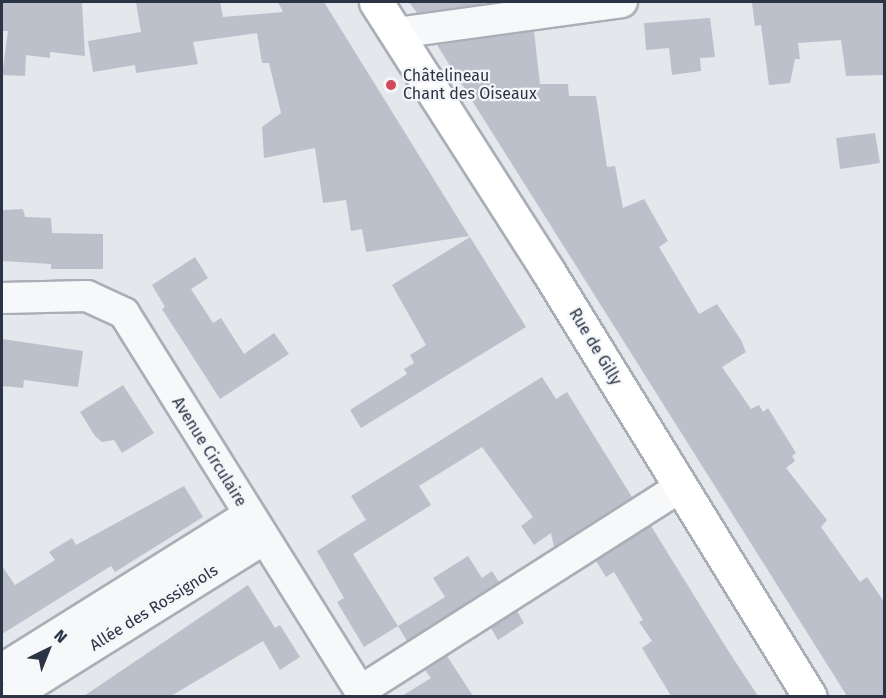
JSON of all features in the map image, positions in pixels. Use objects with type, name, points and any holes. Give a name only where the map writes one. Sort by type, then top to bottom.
[{"type":"main road","name":"Rue de Gilly","points":[[375,2],[548,271],[809,696]]},
{"type":"street","points":[[396,33],[622,2]]},
{"type":"street","name":"Avenue Circulaire","points":[[2,298],[87,296],[124,313],[361,694]]},
{"type":"street","points":[[361,694],[680,487]]},
{"type":"street","name":"Allée des Rossignols","points":[[2,669],[256,527]]},
{"type":"street","name":"Allée des Rossignols","points":[[13,696],[256,527]]},
{"type":"building","points":[[2,2],[82,2],[85,56],[50,52],[50,58],[26,55],[25,76],[2,75],[8,31],[2,31]]},
{"type":"building","points":[[136,2],[220,2],[223,17],[283,12],[278,2],[324,2],[469,236],[366,252],[362,229],[351,231],[346,200],[323,203],[315,148],[264,158],[262,127],[281,113],[269,63],[262,63],[257,33],[193,42],[198,64],[136,73],[135,65],[93,72],[88,41],[141,32]]},
{"type":"building","points":[[409,2],[482,2],[483,4],[417,13]]},
{"type":"building","points":[[885,2],[885,75],[846,76],[841,40],[798,43],[800,59],[795,59],[790,83],[769,85],[761,25],[755,26],[752,3]]},
{"type":"building","points":[[710,18],[715,57],[700,58],[701,71],[672,75],[669,48],[646,50],[644,23]]},
{"type":"building","points":[[534,31],[540,84],[568,84],[569,96],[596,96],[607,167],[615,166],[623,208],[644,199],[668,241],[659,247],[699,314],[717,304],[741,340],[746,352],[722,367],[751,409],[759,405],[763,412],[768,408],[796,453],[792,456],[795,461],[786,468],[827,520],[821,527],[860,582],[867,577],[885,603],[885,696],[847,696],[437,45]]},
{"type":"building","points":[[875,133],[880,163],[840,169],[836,138]]},
{"type":"building","points":[[23,209],[25,217],[51,218],[52,233],[103,234],[103,269],[51,269],[51,264],[2,261],[2,210]]},
{"type":"building","points":[[470,237],[526,327],[361,428],[350,410],[407,374],[404,369],[414,363],[410,355],[426,345],[392,285]]},
{"type":"building","points":[[195,257],[208,278],[191,289],[213,323],[221,318],[244,354],[274,333],[289,354],[220,399],[162,309],[165,307],[152,285]]},
{"type":"building","points":[[2,339],[83,351],[78,387],[24,380],[23,388],[2,386]]},
{"type":"building","points":[[542,377],[556,399],[567,392],[632,497],[554,547],[551,533],[534,545],[521,526],[533,517],[482,447],[419,486],[431,505],[353,554],[398,626],[364,647],[337,602],[344,598],[317,551],[366,520],[351,496]]},
{"type":"building","points":[[123,385],[154,433],[122,453],[114,440],[102,442],[95,436],[80,412]]},
{"type":"building","points":[[184,486],[203,517],[115,572],[111,566],[2,634],[2,566],[15,585],[55,560],[49,552],[72,538],[76,545]]},
{"type":"building","points":[[651,526],[758,696],[671,696],[642,648],[652,641],[639,622],[643,620],[614,572],[606,577],[596,561]]},
{"type":"building","points":[[468,556],[482,578],[492,571],[499,582],[407,641],[398,626],[445,597],[433,578]]},
{"type":"building","points":[[248,585],[275,628],[280,625],[300,657],[280,670],[263,641],[171,696],[84,696]]},
{"type":"building","points":[[517,611],[524,623],[498,640],[491,628]]},
{"type":"building","points":[[447,656],[473,696],[402,696],[431,678],[425,670]]},
{"type":"place","name":"Châtelineau Chant des Oiseaux","points":[[391,85]]}]
